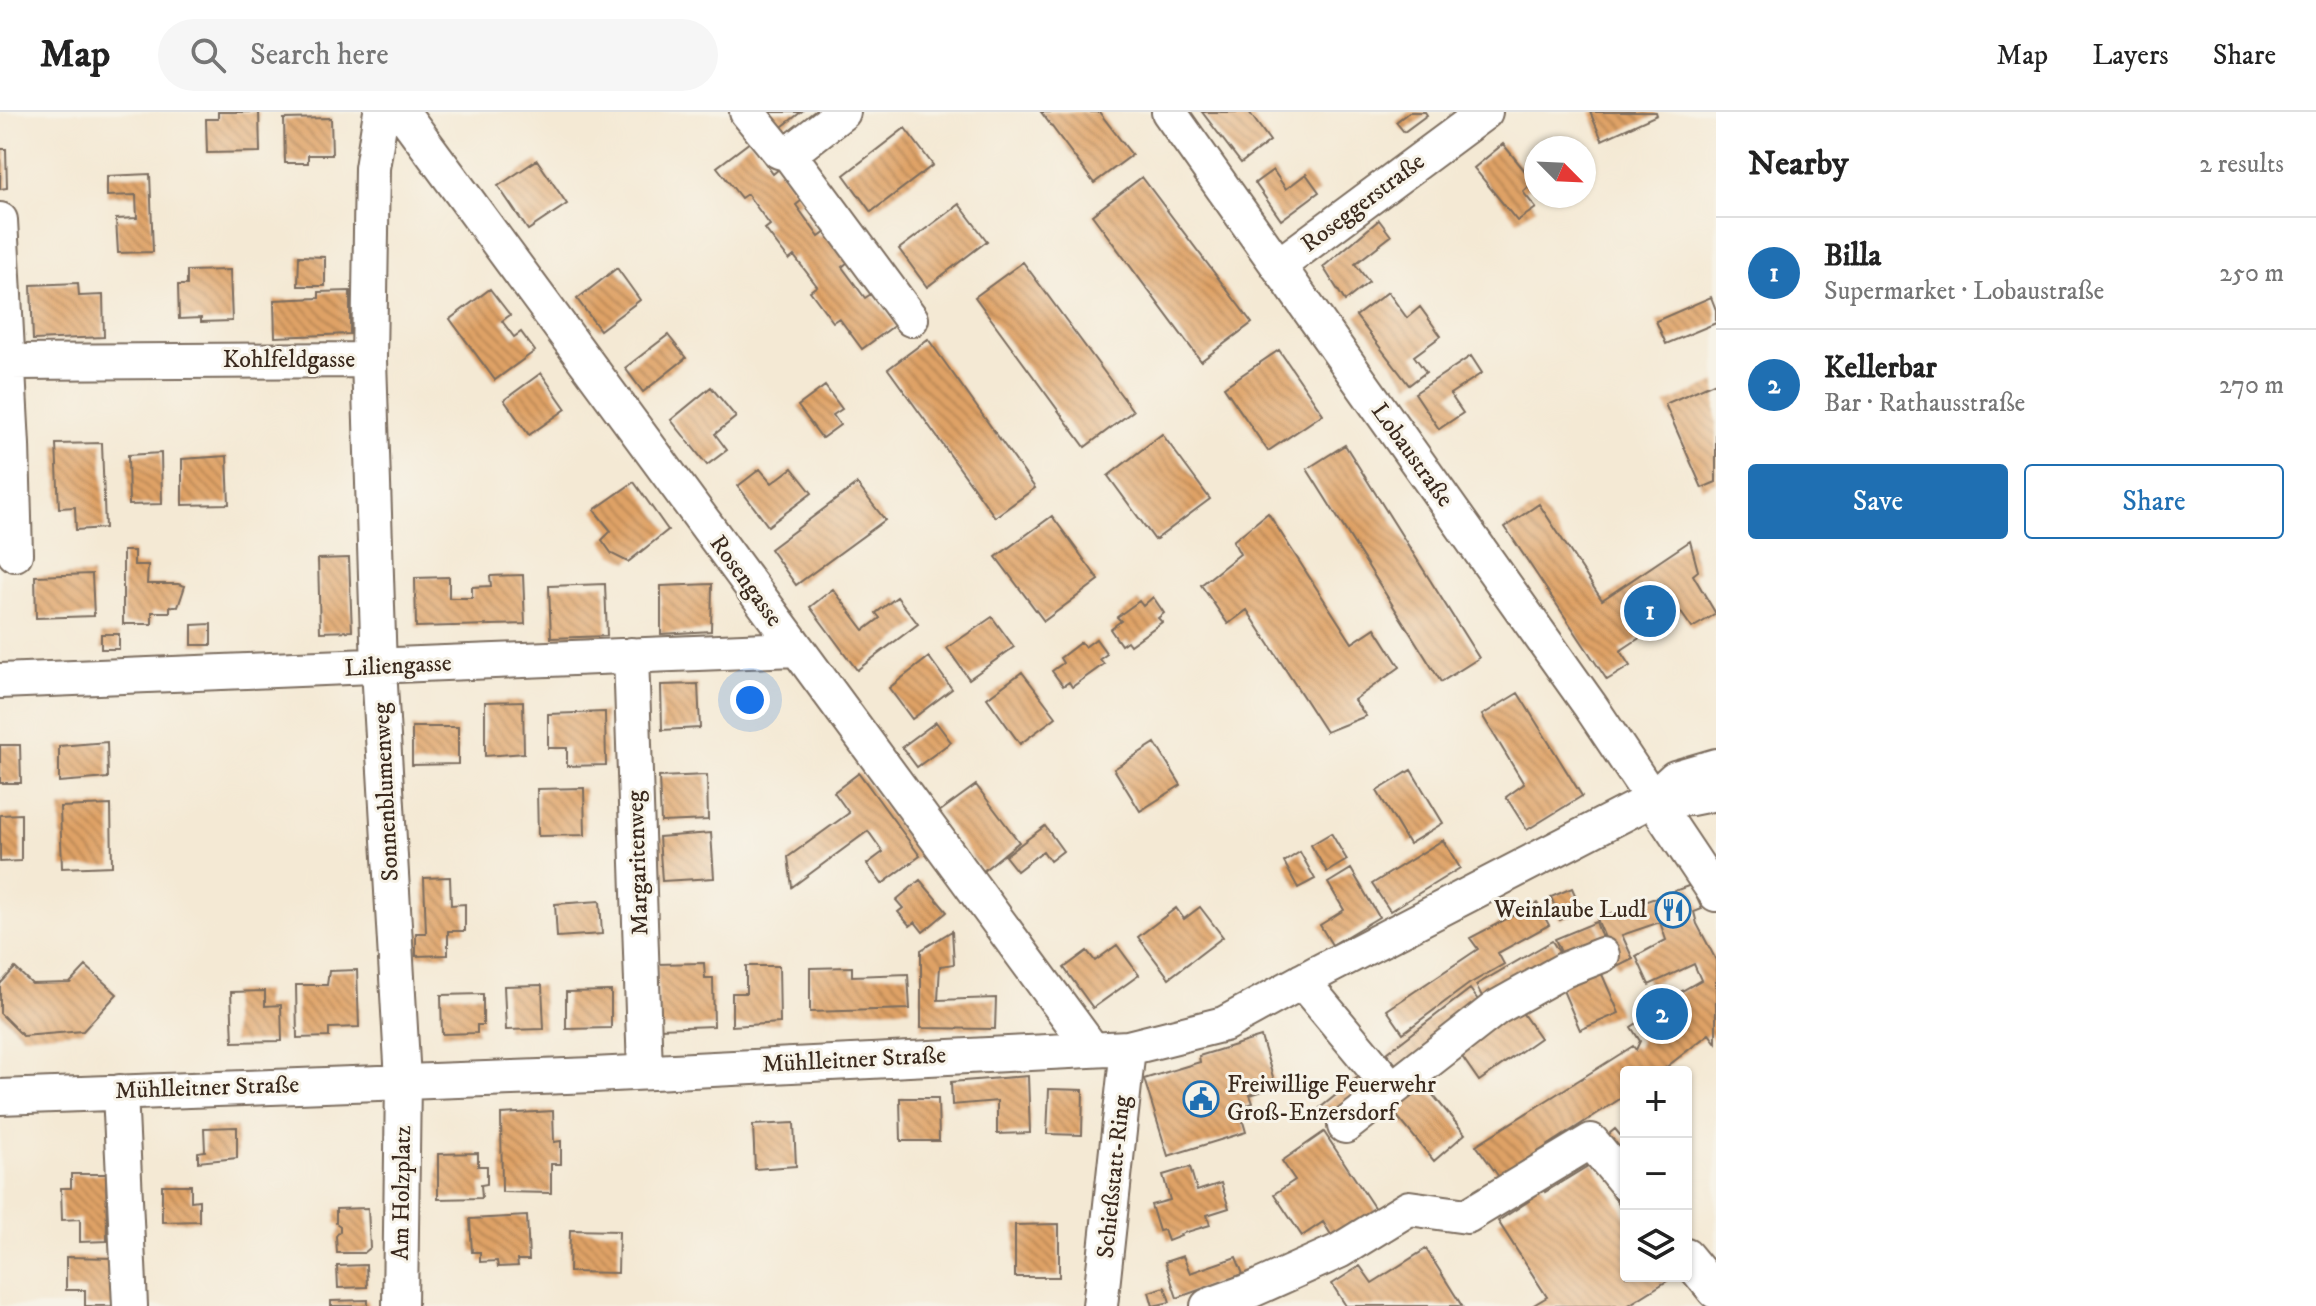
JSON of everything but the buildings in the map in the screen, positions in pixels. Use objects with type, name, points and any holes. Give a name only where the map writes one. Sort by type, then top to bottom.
[{"type":"street","name":"Kohlfeldgasse","points":[[9,362],[369,360],[372,168],[381,112]]},
{"type":"street","name":"Rosengasse","points":[[402,112],[1092,1049]]},
{"type":"street","points":[[747,112],[779,151],[789,154],[911,319]]},
{"type":"street","points":[[789,154],[843,112]]},
{"type":"street","name":"Lobaustraße","points":[[1169,112],[1600,719],[1716,894]]},
{"type":"street","name":"Roseggerstraße","points":[[1278,266],[1485,112]]},
{"type":"street","points":[[1,220],[9,362],[6,446],[15,554]]},
{"type":"street","name":"Sonnenblumenweg","points":[[369,360],[379,668],[403,1080]]},
{"type":"street","name":"Liliengasse","points":[[0,681],[795,649]]},
{"type":"street","name":"Margaritenweg","points":[[631,655],[645,1071]]},
{"type":"street","points":[[1651,800],[1675,778],[1716,766]]},
{"type":"street","points":[[1651,800],[1716,793]]},
{"type":"street","name":"Mühlleitner Straße","points":[[0,1097],[593,1075],[1128,1048],[1224,1024],[1651,800]]},
{"type":"street","points":[[1345,1126],[1496,1008],[1564,970],[1602,955]]},
{"type":"street","points":[[1302,981],[1392,1089]]},
{"type":"street","name":"Schießstatt-Ring","points":[[1100,1306],[1128,1048]]},
{"type":"street","name":"Am Holzplatz","points":[[400,1306],[403,1080]]},
{"type":"street","points":[[120,1092],[130,1306]]},
{"type":"street","points":[[1208,1306],[1339,1251],[1409,1208],[1467,1216],[1591,1141],[1620,1176]]},
{"type":"street","points":[[1692,1263],[1715,1291]]},
{"type":"place","name":"Billa","points":[[1650,611]]},
{"type":"place","name":"Weinlaube Ludl","points":[[1673,910]]},
{"type":"place","name":"Kellerbar","points":[[1662,1014]]},
{"type":"place","name":"Freiwillige Feuerwehr Groß-Enzersdorf","points":[[1201,1099]]}]
